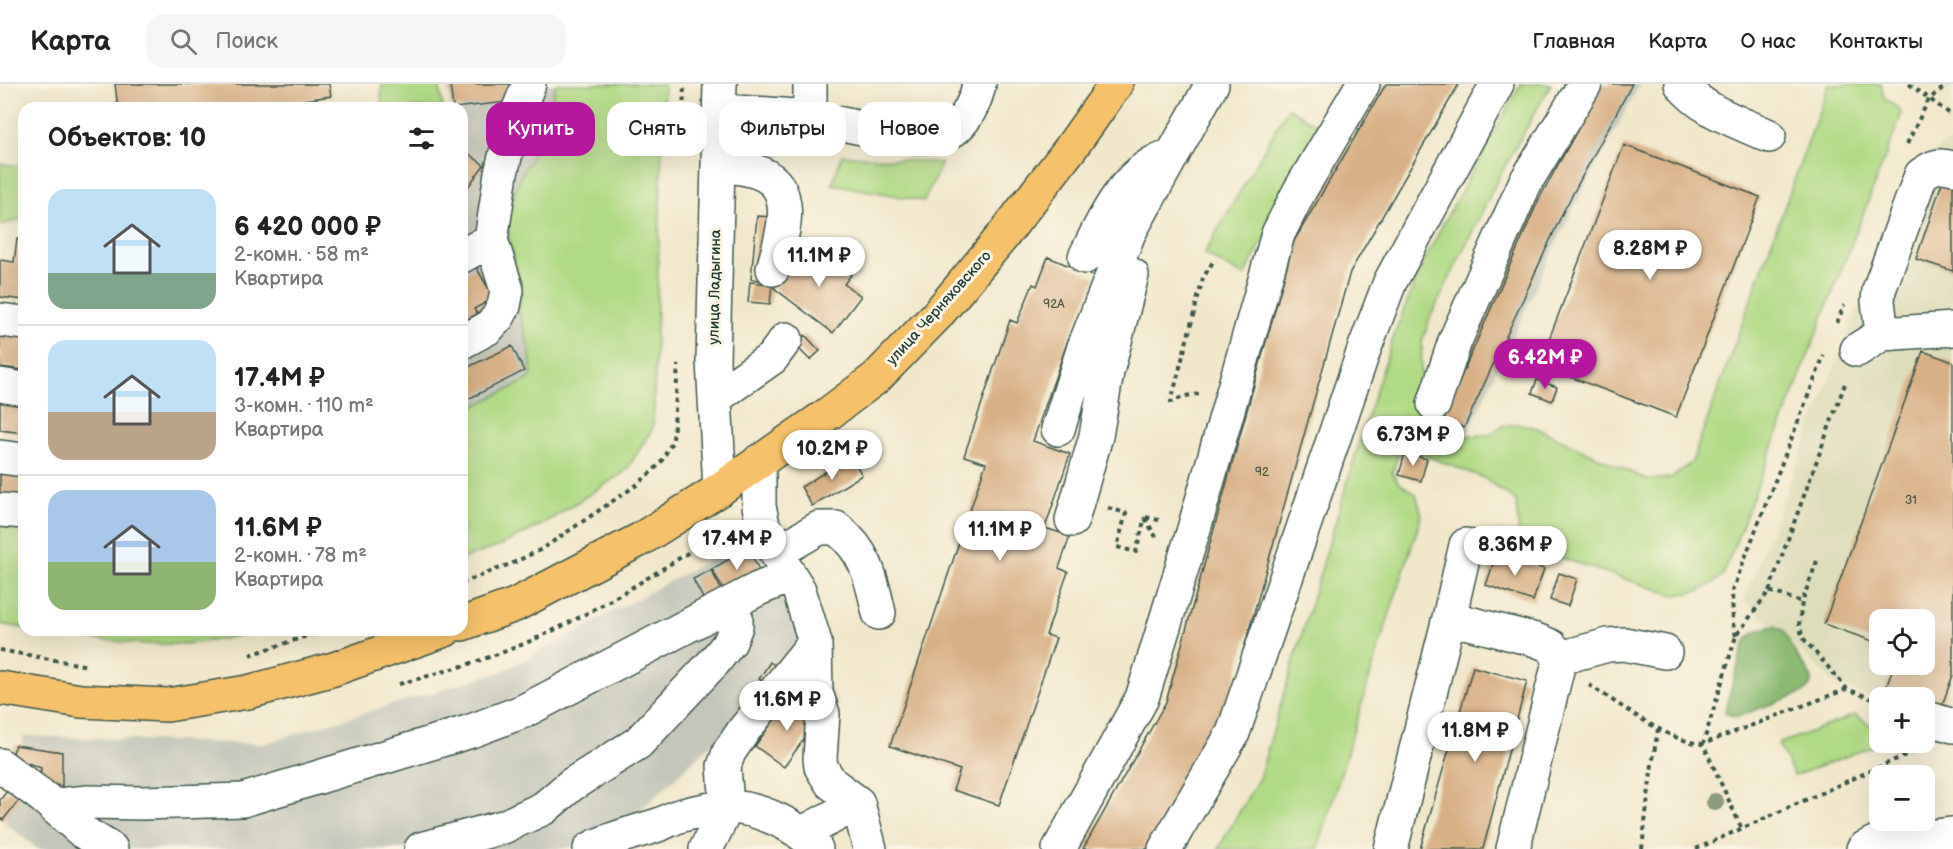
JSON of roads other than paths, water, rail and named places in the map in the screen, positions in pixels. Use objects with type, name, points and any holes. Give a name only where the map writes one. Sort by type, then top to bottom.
[{"type":"main road","name":"улица Черняховского","points":[[468,622],[515,605],[641,539],[720,489],[877,377],[937,315],[1002,237],[1070,149],[1116,84]]},
{"type":"main road","points":[[0,688],[81,701],[167,705],[248,692],[312,674],[427,636]]},
{"type":"street","points":[[468,339],[488,328],[504,306],[507,290],[491,240],[501,173],[514,121],[529,84]]},
{"type":"street","points":[[810,84],[810,102]]},
{"type":"street","points":[[846,124],[923,138],[948,133],[963,120],[979,84]]},
{"type":"street","points":[[1058,429],[1084,347],[1129,233],[1212,84]]},
{"type":"street","points":[[1059,849],[1142,698],[1233,394],[1278,234],[1299,192],[1363,84]]},
{"type":"street","points":[[1165,849],[1233,733],[1365,348],[1390,282],[1497,84]]},
{"type":"street","points":[[1434,404],[1455,340],[1525,183],[1585,84]]},
{"type":"street","points":[[1682,84],[1693,98],[1704,105],[1769,136]]},
{"type":"street","points":[[720,97],[741,102]]},
{"type":"street","name":"улица Ладыгина","points":[[720,97],[714,312],[715,398],[720,489]]},
{"type":"street","points":[[1084,257],[1129,181],[1143,168],[1161,158],[1173,155]]},
{"type":"street","points":[[718,165],[762,173],[775,183],[780,192],[785,221],[773,269]]},
{"type":"street","points":[[1953,168],[1942,165],[1931,167],[1921,175],[1879,290],[1878,301],[1850,341],[1953,329]]},
{"type":"street","points":[[468,252],[491,240]]},
{"type":"street","points":[[1072,520],[1096,436],[1107,372],[1132,278],[1131,264],[1121,253]]},
{"type":"street","points":[[0,320],[18,322]]},
{"type":"street","points":[[715,398],[772,358],[786,339]]},
{"type":"street","points":[[0,386],[18,388]]},
{"type":"street","points":[[0,457],[18,459]]},
{"type":"street","points":[[759,461],[761,516],[765,531],[783,565],[800,590],[815,642],[816,693],[823,714],[819,758],[821,767],[831,783],[858,803],[870,849]]},
{"type":"street","points":[[0,510],[18,512]]},
{"type":"street","points":[[58,810],[68,804],[89,801],[142,803],[243,800],[471,731],[524,711],[732,603],[783,565],[819,528],[836,528],[846,535],[867,564],[879,613]]},
{"type":"street","points":[[1390,849],[1466,545]]},
{"type":"street","points":[[421,849],[503,827],[544,808],[571,785],[638,742],[730,642],[736,626],[732,603]]},
{"type":"street","points":[[1449,618],[1536,640],[1551,646],[1560,663],[1513,849]]},
{"type":"street","points":[[706,849],[727,807],[724,766],[729,752],[815,642]]},
{"type":"street","points":[[1560,663],[1616,644],[1646,647],[1665,652]]},
{"type":"street","points":[[1935,730],[1953,726]]},
{"type":"street","points":[[0,765],[83,831],[111,849]]},
{"type":"street","points":[[590,849],[600,843],[659,825],[678,816],[727,807],[759,813],[787,825],[809,841],[858,803]]},
{"type":"street","points":[[1863,849],[1874,843],[1953,834]]}]
